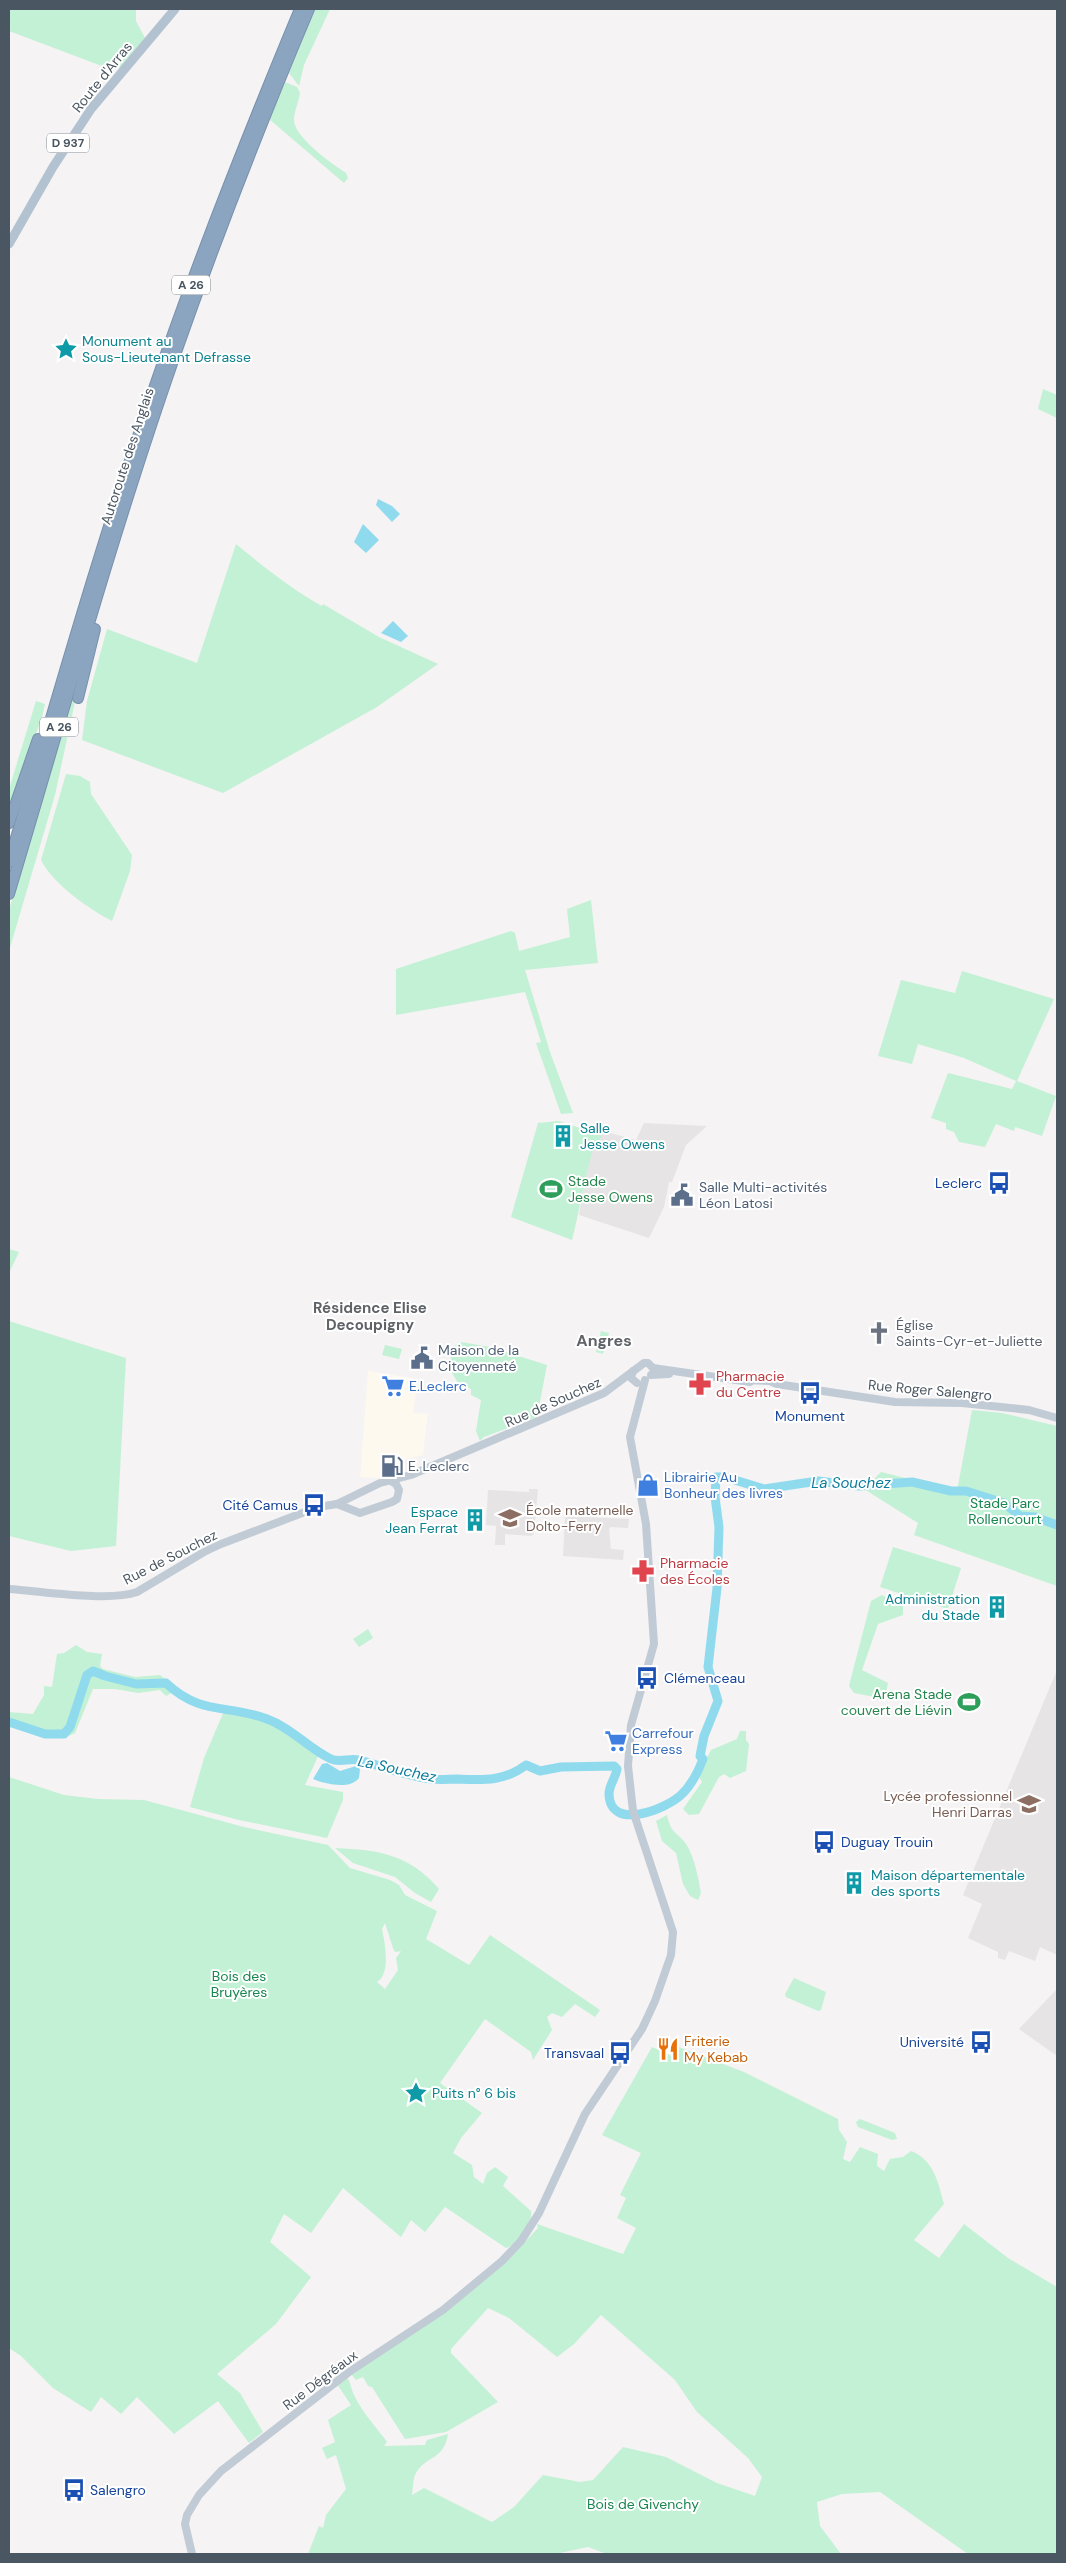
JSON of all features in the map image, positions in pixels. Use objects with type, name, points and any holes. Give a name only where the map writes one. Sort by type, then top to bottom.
[{"type":"highway","name":"Autoroute des Anglais","points":[[9,862],[74,640],[170,344],[238,158],[300,9]]},
{"type":"highway","name":"Autoroute des Anglais","points":[[9,894],[145,445],[209,260],[266,111],[310,9]]},
{"type":"highway","points":[[78,698],[105,592],[109,560]]},
{"type":"highway","points":[[9,823],[68,650],[74,640]]},
{"type":"main road","name":"Route d'Arras","points":[[9,244],[53,167],[91,109],[175,9]]},
{"type":"main road","points":[[646,1363],[646,1376],[631,1376],[632,1371],[646,1363]]},
{"type":"main road","name":"Rue de Souchez","points":[[9,1589],[101,1596],[128,1595],[147,1587],[213,1548],[317,1508],[336,1504],[380,1483],[411,1475],[571,1409],[604,1394],[632,1371]]},
{"type":"main road","name":"Rue Roger Salengro","points":[[646,1376],[686,1374],[770,1381],[895,1402],[971,1404],[1029,1410],[1056,1418]]},
{"type":"main road","name":"Rue de Souchez","points":[[620,1382],[646,1376]]},
{"type":"main road","name":"Rue Dégréaux","points":[[192,2554],[185,2524],[187,2514],[199,2495],[221,2471],[349,2372],[443,2310],[511,2252],[533,2224],[592,2101],[649,2017],[671,1955],[674,1937],[671,1922],[633,1810],[629,1786],[631,1725],[653,1655],[655,1635],[646,1524],[630,1437],[646,1376]]},
{"type":"main road","name":"Rue de Souchez","points":[[353,1509],[362,1512],[392,1502],[397,1499],[399,1490],[411,1475]]},
{"type":"main road","points":[[391,1481],[396,1484],[399,1490]]},
{"type":"main road","points":[[351,1496],[350,1501],[353,1509]]},
{"type":"main road","points":[[336,1504],[353,1509]]},
{"type":"shaded area","points":[[644,1123],[707,1126],[686,1145],[672,1182],[669,1182],[664,1207],[649,1238],[579,1215],[585,1175],[594,1147],[597,1147],[603,1131],[636,1140]]},
{"type":"shaded area","points":[[368,1371],[418,1379],[413,1413],[428,1414],[423,1455],[403,1460],[400,1463],[400,1470],[377,1478],[360,1477]]},
{"type":"shaded area","name":"École maternelle Dolto-Ferry","points":[[529,1489],[538,1489],[534,1534],[531,1536],[505,1534],[505,1545],[495,1545],[496,1526],[486,1525],[488,1490],[529,1492]]},
{"type":"shaded area","points":[[565,1516],[629,1519],[628,1528],[611,1527],[609,1529],[611,1549],[624,1550],[623,1560],[563,1556]]},
{"type":"shaded area","name":"Lycée professionnel Henri Darras","points":[[1057,1670],[1057,1955],[1040,1947],[1035,1961],[1009,1951],[1005,1960],[998,1958],[998,1952],[968,1938],[982,1904],[963,1895]]},
{"type":"shaded area","points":[[1057,1990],[1057,2056],[1019,2029]]},
{"type":"green space","points":[[9,9],[136,9],[136,21],[145,38],[120,68],[107,68],[9,31]]},
{"type":"green space","points":[[315,9],[330,9],[304,65],[299,86],[289,73]]},
{"type":"green space","points":[[285,82],[297,87],[300,93],[294,120],[300,134],[315,149],[346,173],[348,178],[344,183],[269,119]]},
{"type":"green space","points":[[1043,389],[1057,395],[1057,418],[1038,409]]},
{"type":"green space","points":[[236,544],[310,599],[322,606],[323,604],[379,637],[438,664],[377,707],[223,793],[82,740],[87,701],[107,629],[197,663]]},
{"type":"green space","points":[[73,696],[76,697],[55,795],[9,951],[9,910]]},
{"type":"green space","points":[[36,701],[45,704],[42,717],[9,809],[9,789]]},
{"type":"green space","points":[[66,774],[80,776],[90,782],[91,794],[132,855],[130,871],[112,921],[72,895],[54,878],[41,860]]},
{"type":"green space","points":[[591,900],[598,963],[525,970],[551,1055],[573,1113],[561,1114],[536,1043],[541,1042],[525,992],[396,1015],[396,969],[511,931],[515,933],[519,951],[570,937],[567,909]]},
{"type":"green space","points":[[962,971],[1054,999],[1017,1081],[1056,1096],[1042,1136],[1015,1127],[1014,1131],[996,1124],[985,1147],[959,1142],[954,1132],[946,1129],[946,1123],[931,1118],[948,1073],[1012,1089],[1016,1081],[964,1058],[918,1044],[912,1064],[878,1056],[901,980],[955,993]]},
{"type":"green space","points":[[559,1121],[592,1132],[595,1129],[603,1131],[597,1148],[594,1147],[572,1240],[511,1217],[538,1123]]},
{"type":"green space","points":[[9,1249],[19,1252],[9,1273]]},
{"type":"green space","points":[[9,1321],[126,1358],[116,1546],[71,1551],[9,1536]]},
{"type":"green space","points":[[601,1331],[609,1333],[603,1354],[596,1352]]},
{"type":"green space","points":[[461,1342],[490,1347],[547,1365],[537,1417],[484,1437],[480,1441],[476,1431],[481,1400],[471,1395],[471,1389],[458,1383],[448,1366],[456,1344],[459,1346]]},
{"type":"green space","points":[[385,1345],[402,1349],[399,1359],[382,1355]]},
{"type":"green space","name":"Stade Parc Rollencourt","points":[[972,1410],[1002,1413],[1057,1426],[1057,1586],[914,1535],[918,1523],[864,1489],[881,1472],[957,1491]]},
{"type":"green space","points":[[893,1547],[961,1568],[948,1609],[880,1587]]},
{"type":"green space","points":[[882,1595],[903,1606],[903,1615],[878,1624],[862,1670],[888,1683],[886,1693],[880,1698],[854,1693],[849,1686],[871,1601]]},
{"type":"green space","points":[[368,1629],[373,1638],[359,1647],[353,1639]]},
{"type":"green space","points":[[76,1645],[87,1652],[102,1654],[100,1666],[103,1669],[135,1677],[160,1675],[178,1689],[166,1696],[160,1690],[138,1693],[115,1689],[93,1689],[75,1733],[59,1738],[25,1732],[9,1726],[9,1712],[33,1714],[44,1695],[44,1686],[52,1687],[57,1654],[64,1653]]},
{"type":"green space","points":[[224,1711],[263,1720],[286,1732],[319,1754],[305,1785],[343,1792],[343,1800],[327,1838],[239,1820],[190,1807],[204,1758]]},
{"type":"green space","points":[[740,1731],[746,1731],[746,1740],[749,1744],[746,1771],[730,1778],[724,1774],[719,1777],[699,1814],[689,1815],[683,1809],[702,1782],[698,1775],[711,1750],[737,1739]]},
{"type":"green space","name":"Bois des Bruyères","points":[[9,1777],[64,1795],[98,1799],[144,1800],[244,1827],[328,1845],[350,1868],[390,1880],[399,1885],[405,1895],[437,1911],[426,1939],[469,1965],[490,1935],[600,2010],[595,2017],[575,2004],[562,2017],[552,2013],[547,2017],[552,2030],[533,2060],[531,2052],[485,2019],[440,2083],[482,2113],[461,2138],[453,2153],[472,2165],[474,2177],[483,2184],[487,2173],[495,2167],[508,2177],[503,2186],[531,2211],[530,2221],[524,2233],[511,2246],[506,2248],[445,2207],[425,2232],[411,2220],[401,2237],[343,2188],[311,2233],[284,2214],[270,2242],[311,2277],[276,2324],[217,2374],[240,2393],[263,2432],[249,2443],[218,2401],[174,2434],[137,2397],[121,2414],[101,2397],[91,2412],[53,2388],[21,2356],[9,2348]],"holes":[[[385,1923],[395,1952],[401,1951],[396,1958],[398,1970],[385,1989],[377,1982],[381,1978],[386,1965],[382,1929]]]},
{"type":"green space","points":[[667,1815],[673,1830],[683,1840],[692,1855],[701,1893],[698,1900],[690,1896],[683,1884],[676,1853],[662,1841],[656,1821]]},
{"type":"green space","points":[[335,1848],[366,1850],[405,1861],[428,1877],[439,1889],[431,1902],[415,1893],[395,1877],[353,1863]]},
{"type":"green space","points":[[794,1978],[826,1992],[821,2010],[818,2011],[786,1997],[785,1994]]},
{"type":"green space","name":"Bois de Givenchy","points":[[676,2046],[744,2072],[838,2119],[839,2130],[847,2142],[843,2159],[850,2162],[860,2147],[878,2154],[877,2166],[884,2171],[890,2159],[903,2157],[911,2151],[919,2155],[934,2173],[944,2204],[914,2240],[939,2258],[964,2224],[1008,2258],[1057,2287],[1057,2554],[968,2554],[880,2492],[842,2494],[817,2502],[820,2526],[841,2554],[607,2554],[588,2547],[555,2554],[308,2554],[319,2526],[323,2528],[326,2515],[346,2489],[336,2455],[327,2459],[322,2448],[335,2442],[328,2420],[351,2405],[337,2384],[347,2377],[361,2407],[387,2442],[384,2446],[425,2445],[427,2440],[448,2434],[443,2449],[424,2464],[415,2475],[412,2495],[424,2488],[492,2522],[514,2507],[543,2475],[580,2482],[593,2480],[623,2447],[666,2457],[717,2483],[755,2496],[762,2477],[748,2458],[697,2412],[675,2380],[601,2315],[574,2344],[557,2357],[509,2318],[488,2308],[451,2349],[451,2353],[498,2402],[446,2432],[405,2439],[372,2387],[368,2386],[363,2377],[356,2380],[351,2374],[441,2315],[506,2262],[538,2228],[537,2224],[623,2254],[636,2228],[617,2218],[626,2198],[620,2195],[641,2153],[602,2135],[652,2047],[672,2056]]},
{"type":"green space","points":[[860,2119],[895,2133],[897,2139],[892,2140],[858,2127],[856,2122]]},
{"type":"water","points":[[378,499],[392,506],[400,514],[392,522],[376,505]]},
{"type":"water","points":[[363,524],[379,540],[366,553],[354,542]]},
{"type":"water","points":[[393,621],[408,636],[401,642],[381,633]]},
{"type":"water","points":[[327,1763],[340,1771],[356,1766],[360,1769],[359,1778],[355,1782],[344,1785],[324,1783],[313,1779],[322,1764]]},
{"type":"waterway","name":"La Souchez","points":[[9,1722],[45,1734],[64,1734],[70,1727],[87,1675],[93,1671],[136,1684],[166,1683],[179,1693],[203,1705],[253,1715],[276,1723],[331,1759],[338,1761],[358,1760],[422,1778],[493,1779],[518,1771],[526,1765],[540,1771],[561,1767],[614,1766],[617,1769],[609,1794],[612,1806],[619,1812],[628,1815],[640,1814],[674,1801],[691,1783],[703,1759],[700,1756],[704,1736],[718,1701],[708,1667],[717,1588],[719,1527],[715,1497],[716,1477],[725,1477],[764,1489],[818,1481],[859,1486],[912,1482],[951,1491],[966,1491],[1004,1503],[1020,1516],[1035,1517],[1057,1525]]},
{"type":"place","name":"Monument au Sous-Lieutenant Defrasse","points":[[66,349]]},
{"type":"place","name":"Salle Jesse Owens","points":[[563,1136]]},
{"type":"place","name":"Leclerc","points":[[999,1183]]},
{"type":"place","name":"Stade Jesse Owens","points":[[551,1189]]},
{"type":"place","name":"Salle Multi-activités Léon Latosi","points":[[682,1195]]},
{"type":"place","name":"Église Saints-Cyr-et-Juliette","points":[[879,1333]]},
{"type":"place","name":"Maison de la Citoyenneté","points":[[422,1358]]},
{"type":"place","name":"Pharmacie du Centre","points":[[700,1384]]},
{"type":"place","name":"E.Leclerc","points":[[393,1386]]},
{"type":"place","name":"Monument","points":[[810,1393]]},
{"type":"place","name":"E. Leclerc","points":[[392,1466]]},
{"type":"place","name":"Librairie Au Bonheur des livres","points":[[648,1485]]},
{"type":"place","name":"Cité Camus","points":[[314,1505]]},
{"type":"place","name":"École maternelle Dolto-Ferry","points":[[510,1518]]},
{"type":"place","name":"Espace Jean Ferrat","points":[[475,1520]]},
{"type":"place","name":"Pharmacie des Écoles","points":[[643,1571]]},
{"type":"place","name":"Administration du Stade","points":[[997,1607]]},
{"type":"place","name":"Clémenceau","points":[[647,1678]]},
{"type":"place","name":"Arena Stade couvert de Liévin","points":[[969,1702]]},
{"type":"place","name":"Carrefour Express","points":[[616,1741]]},
{"type":"place","name":"Lycée professionnel Henri Darras","points":[[1029,1804]]},
{"type":"place","name":"Duguay Trouin","points":[[824,1842]]},
{"type":"place","name":"Maison départementale des sports","points":[[854,1883]]},
{"type":"place","name":"Université","points":[[981,2042]]},
{"type":"place","name":"Friterie My Kebab","points":[[668,2049]]},
{"type":"place","name":"Transvaal","points":[[620,2053]]},
{"type":"place","name":"Puits n° 6 bis","points":[[416,2093]]},
{"type":"place","name":"Salengro","points":[[74,2490]]},
{"type":"district","name":"Résidence Elise Decoupigny","points":[[370,1316]]},
{"type":"district","name":"Angres","points":[[604,1340]]}]
